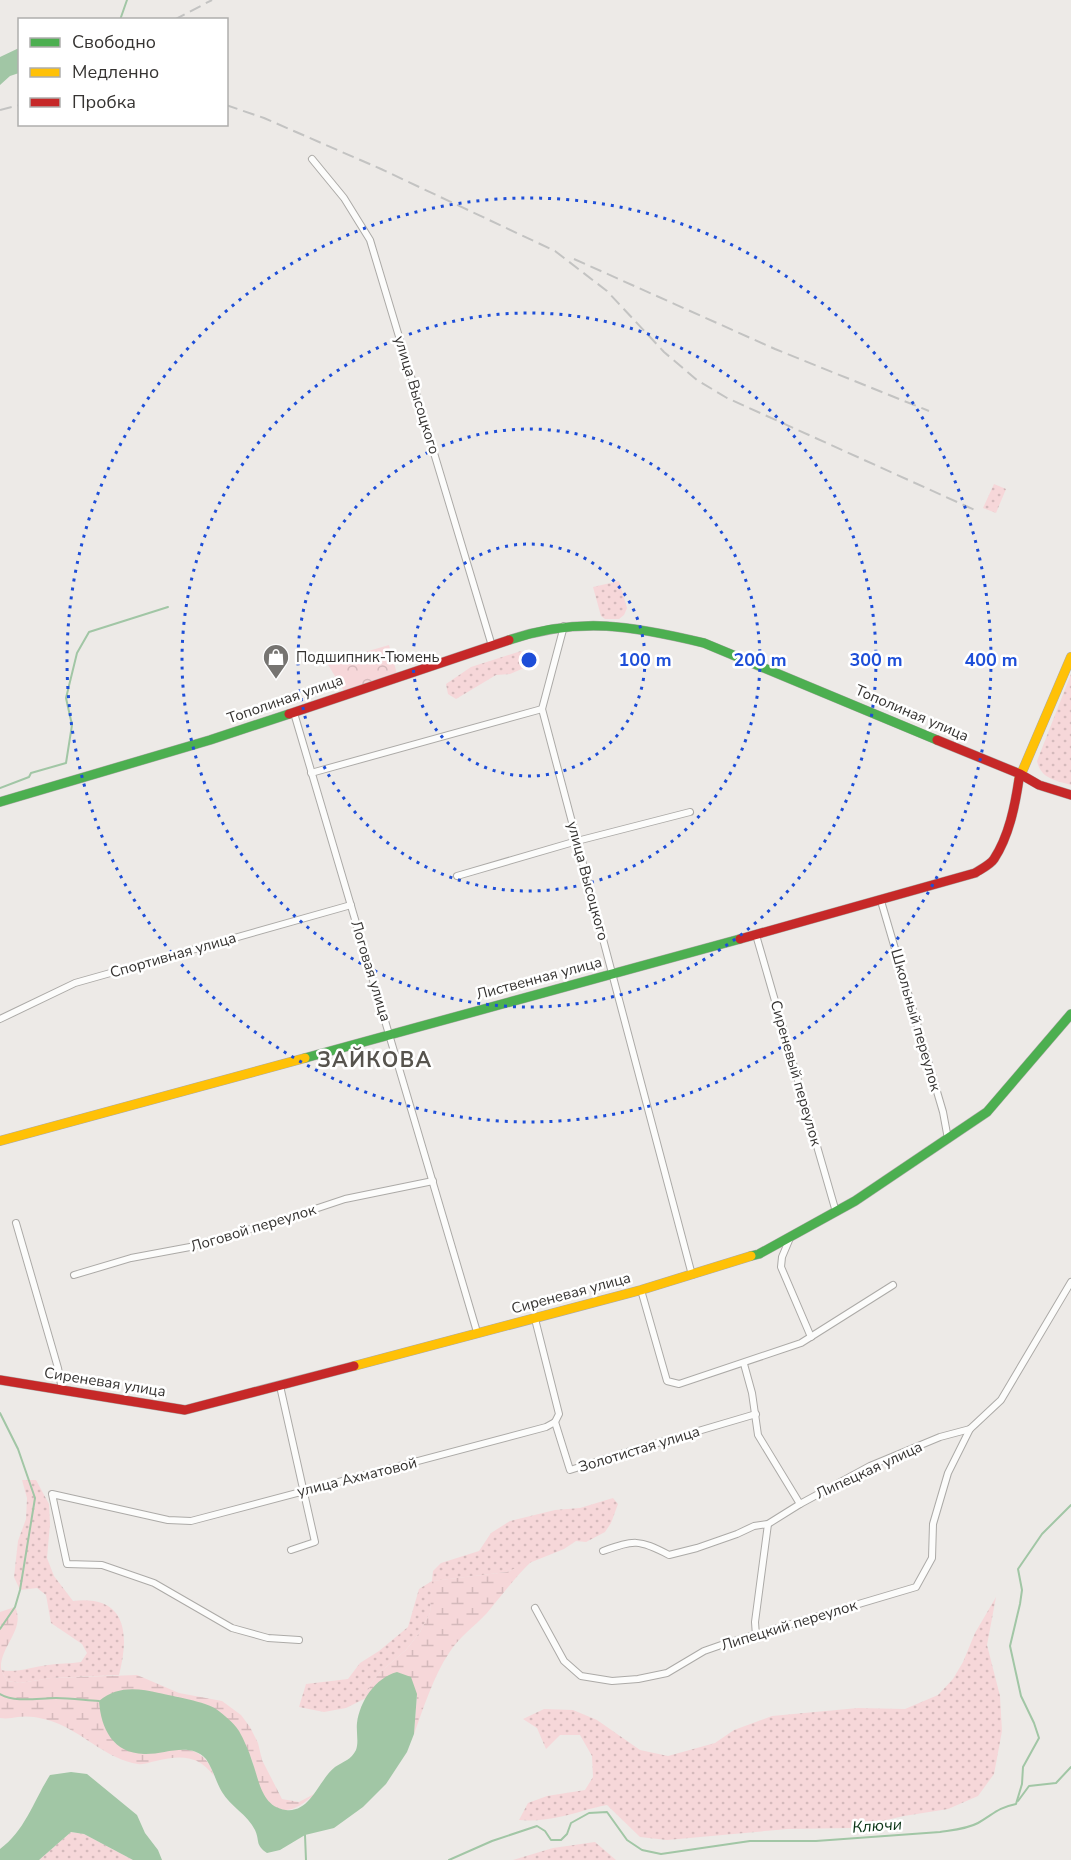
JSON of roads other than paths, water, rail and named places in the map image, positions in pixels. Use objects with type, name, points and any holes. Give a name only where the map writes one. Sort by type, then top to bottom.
[{"type":"street","name":"улица Высоцкого","points":[[312,159],[344,198],[370,240],[492,646]]},
{"type":"street","name":"Тополиная улица","points":[[0,802],[210,740],[529,633],[564,626],[590,625],[651,630],[704,643],[1020,774],[1040,785],[1071,795]]},
{"type":"street","name":"улица Высоцкого","points":[[564,626],[542,709],[692,1275]]},
{"type":"street","points":[[1020,774],[1071,657]]},
{"type":"street","points":[[311,773],[542,709]]},
{"type":"street","name":"Логовая улица","points":[[294,713],[477,1332]]},
{"type":"street","name":"Лиственная улица","points":[[0,1141],[881,901],[975,873],[993,861],[1009,826],[1016,802],[1020,774]]},
{"type":"street","points":[[457,876],[577,841],[690,812]]},
{"type":"street","name":"Школьный переулок","points":[[881,901],[943,1112],[948,1140]]},
{"type":"street","name":"Спортивная улица","points":[[0,1018],[75,983],[351,905]]},
{"type":"street","name":"Сиреневый переулок","points":[[756,935],[836,1212]]},
{"type":"street","name":"Сиреневая улица","points":[[0,1380],[185,1410],[477,1332],[535,1319],[759,1254],[836,1212],[948,1140],[987,1112],[1071,1014]]},
{"type":"street","name":"Логовой переулок","points":[[74,1275],[131,1258],[190,1247],[345,1199],[433,1181]]},
{"type":"street","points":[[16,1223],[62,1390]]},
{"type":"street","points":[[790,1238],[782,1257],[781,1267],[811,1337]]},
{"type":"street","name":"Липецкая улица","points":[[603,1551],[630,1541],[650,1545],[669,1555],[697,1548],[754,1526],[768,1524],[870,1466],[940,1437],[970,1429],[1001,1400],[1071,1282]]},
{"type":"street","points":[[641,1290],[667,1381],[679,1384],[744,1364],[811,1337],[893,1285]]},
{"type":"street","points":[[535,1319],[559,1414],[555,1422]]},
{"type":"street","points":[[744,1364],[756,1414],[758,1435],[800,1504]]},
{"type":"street","points":[[280,1386],[315,1542],[291,1550]]},
{"type":"street","name":"Золотистая улица","points":[[555,1422],[570,1470],[756,1414]]},
{"type":"street","name":"улица Ахматовой","points":[[299,1640],[268,1638],[232,1628],[154,1583],[102,1565],[67,1564],[52,1494],[168,1520],[191,1521],[467,1449],[546,1427],[555,1422]]},
{"type":"street","name":"Липецкий переулок","points":[[535,1608],[564,1661],[581,1676],[612,1681],[667,1673],[704,1652],[916,1587],[932,1558],[933,1524],[948,1473],[970,1429]]},
{"type":"street","points":[[756,1636],[755,1622],[768,1524]]},
{"type":"waterway","points":[[121,18],[127,0]]},
{"type":"waterway","points":[[0,788],[29,777],[31,773],[66,763],[72,725],[66,698],[77,653],[89,632],[168,607]]},
{"type":"waterway","points":[[0,1413],[18,1449],[35,1498],[20,1590],[15,1607],[0,1629]]},
{"type":"waterway","name":"Ключи","points":[[449,1860],[492,1841],[537,1826],[545,1831],[551,1840],[561,1840],[567,1834],[571,1823],[589,1813],[607,1812],[627,1840],[642,1850],[661,1854],[750,1841],[816,1841],[940,1832],[974,1825],[1000,1809],[1016,1804],[1022,1784],[1023,1767],[1039,1738],[1021,1696],[1010,1646],[1022,1590],[1018,1569],[1042,1534],[1071,1505]]},
{"type":"waterway","points":[[0,1694],[20,1699],[61,1698],[99,1701]]},
{"type":"waterway","points":[[1018,1801],[1029,1786],[1056,1783],[1071,1767]]},
{"type":"waterway","points":[[305,1835],[306,1860]]},
{"type":"railway","points":[[178,18],[212,0]]},
{"type":"railway","points":[[0,110],[18,106]]},
{"type":"railway","points":[[228,106],[264,118],[381,169],[555,251],[607,291],[664,352],[697,380],[727,398],[977,511]]},
{"type":"railway","points":[[574,259],[775,349],[929,411]]},
{"type":"place","name":"Подшипник-Тюмень","points":[[276,680]]},
{"type":"district","name":"ЗАЙКОВА","points":[[375,1060]]}]
